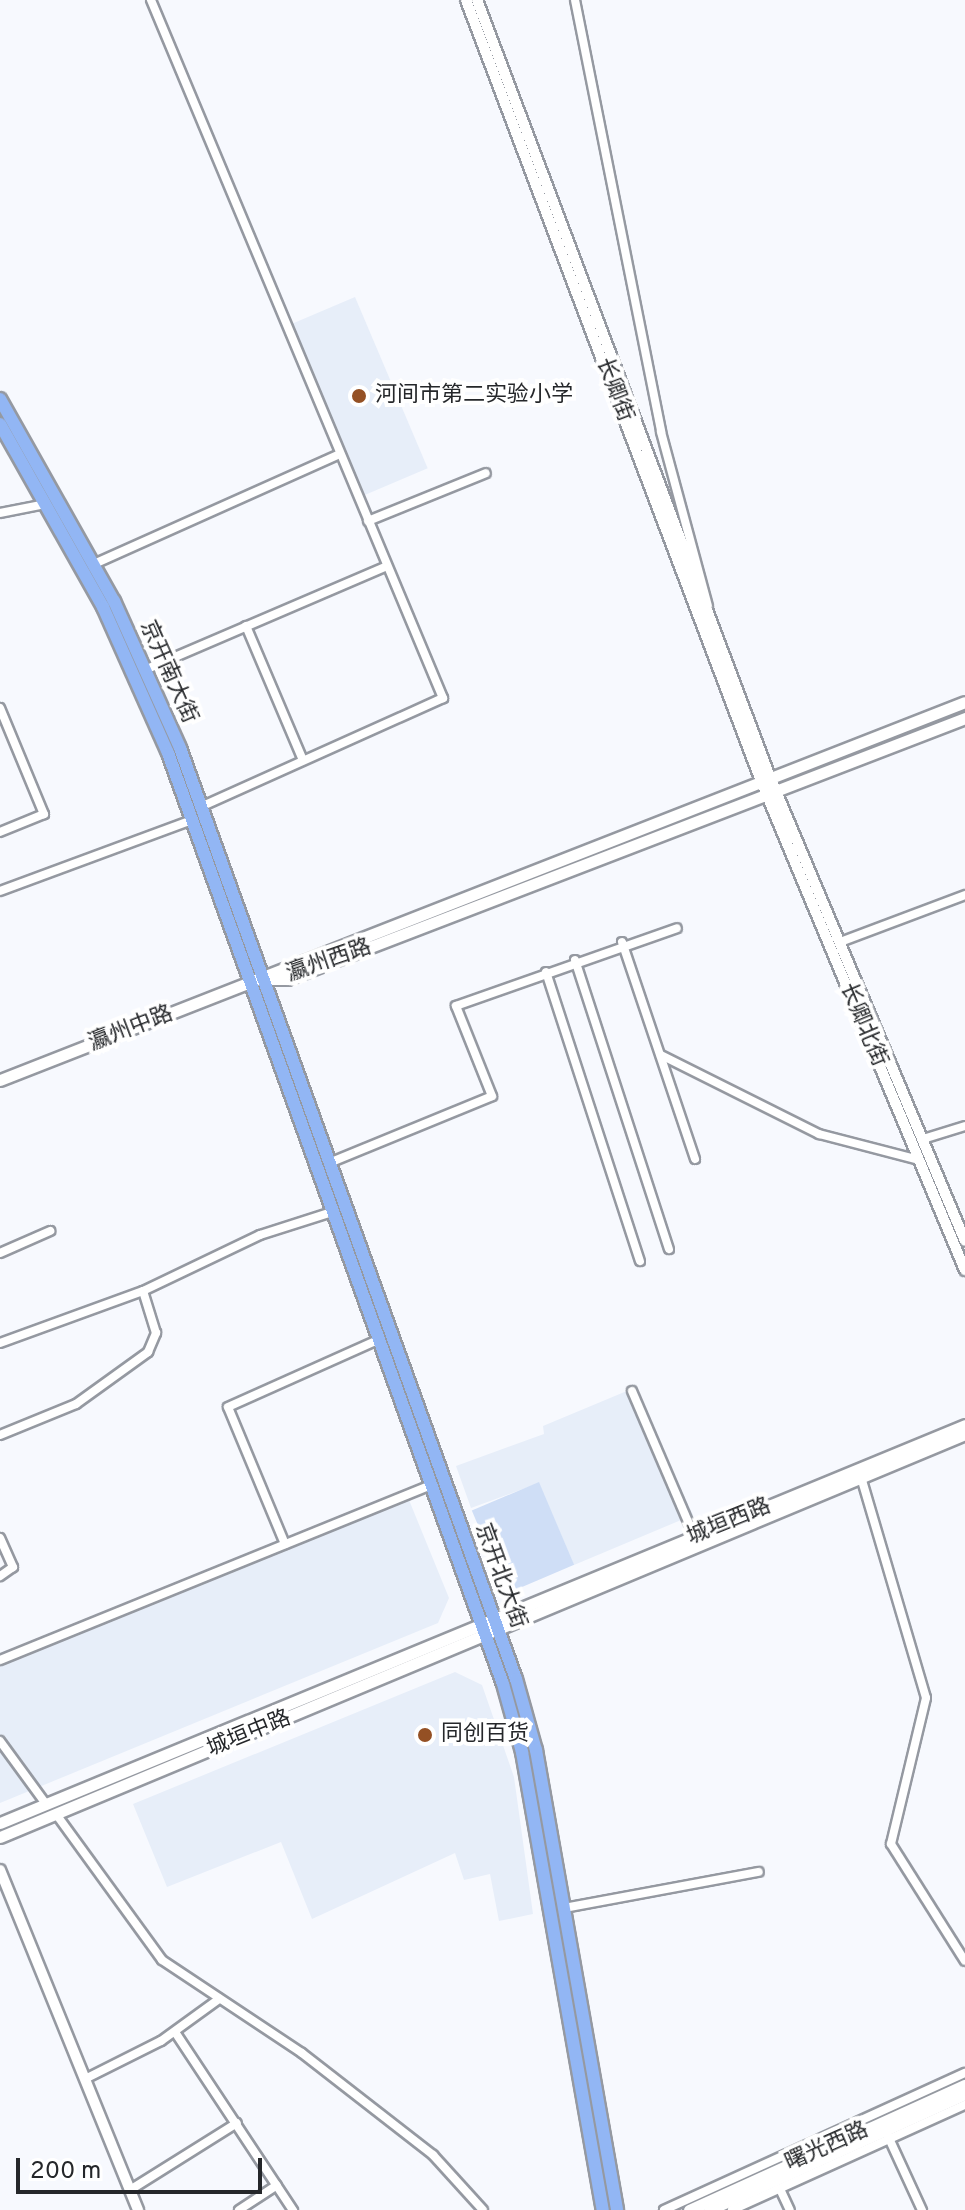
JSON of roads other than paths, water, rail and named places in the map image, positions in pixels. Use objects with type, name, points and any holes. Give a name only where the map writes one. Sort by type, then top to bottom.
[{"type":"main road","name":"京开南大街","points":[[0,399],[94,564],[147,669],[201,807],[256,981]]},
{"type":"main road","name":"京开南大街","points":[[0,424],[124,647],[256,981]]},
{"type":"main road","name":"瀛州西路","points":[[256,981],[965,702]]},
{"type":"main road","name":"瀛州西路","points":[[256,981],[287,979],[965,718]]},
{"type":"main road","name":"瀛州中路","points":[[0,1080],[256,981]]},
{"type":"main road","name":"京开北大街","points":[[256,981],[329,1163],[489,1627],[520,1739],[603,2210]]},
{"type":"main road","name":"京开北大街","points":[[256,981],[332,1212],[430,1485],[531,1728],[617,2210]]},
{"type":"main road","name":"城垣西路","points":[[489,1627],[694,1536],[965,1425]]},
{"type":"main road","name":"城垣西路","points":[[489,1627],[965,1434]]},
{"type":"main road","name":"城垣中路","points":[[0,1823],[489,1627]]},
{"type":"main road","name":"城垣中路","points":[[0,1837],[489,1627]]},
{"type":"main road","name":"曙光西路","points":[[689,2210],[965,2085]]},
{"type":"main road","name":"曙光西路","points":[[709,2210],[887,2135],[965,2094]]},
{"type":"street","points":[[151,0],[443,698],[201,807]]},
{"type":"street","name":"长卿街","points":[[466,0],[766,779]]},
{"type":"street","name":"长卿街","points":[[477,0],[709,615],[766,779]]},
{"type":"street","points":[[575,0],[661,432],[705,576],[709,615]]},
{"type":"street","points":[[94,564],[340,454]]},
{"type":"street","points":[[368,521],[486,473]]},
{"type":"street","points":[[0,513],[46,504]]},
{"type":"street","points":[[147,669],[387,566]]},
{"type":"street","points":[[246,626],[303,760]]},
{"type":"street","points":[[0,708],[44,814],[0,832]]},
{"type":"street","name":"长卿北街","points":[[766,779],[965,1270]]},
{"type":"street","name":"长卿北街","points":[[771,792],[840,942],[965,1241]]},
{"type":"street","points":[[0,891],[192,820]]},
{"type":"street","points":[[840,942],[965,895]]},
{"type":"street","points":[[329,1163],[492,1096],[456,1006],[622,942],[677,928]]},
{"type":"street","points":[[622,942],[695,1159]]},
{"type":"street","points":[[575,960],[669,1249]]},
{"type":"street","points":[[546,972],[640,1261]]},
{"type":"street","points":[[661,1055],[819,1134],[919,1160]]},
{"type":"street","points":[[923,1139],[965,1126]]},
{"type":"street","points":[[0,1343],[143,1291],[260,1235],[332,1212]]},
{"type":"street","points":[[0,1253],[50,1231]]},
{"type":"street","points":[[0,1435],[76,1404],[148,1352],[156,1333],[143,1291]]},
{"type":"street","points":[[285,1544],[228,1407],[378,1340]]},
{"type":"street","points":[[632,1391],[694,1536]]},
{"type":"street","points":[[861,1477],[926,1698],[891,1844],[965,1961]]},
{"type":"street","points":[[0,1660],[430,1485]]},
{"type":"street","points":[[0,1538],[13,1567],[0,1576]]},
{"type":"street","points":[[0,1741],[46,1804]]},
{"type":"street","points":[[56,1814],[141,1938],[219,1999],[302,2053],[433,2155],[483,2210]]},
{"type":"street","points":[[0,1870],[138,2210]]},
{"type":"street","points":[[564,1908],[759,1872]]},
{"type":"street","points":[[85,2079],[175,2032],[219,1999]]},
{"type":"street","points":[[175,2032],[293,2210]]},
{"type":"street","points":[[664,2210],[965,2073]]},
{"type":"street","points":[[732,2210],[887,2135],[965,2105]]},
{"type":"street","points":[[130,2190],[237,2123]]},
{"type":"street","points":[[887,2135],[922,2210]]},
{"type":"street","points":[[239,2210],[277,2185]]},
{"type":"street","points":[[780,2189],[790,2210]]},
{"type":"place","name":"河间市第二实验小学","points":[[359,396]]},
{"type":"place","name":"同创百货","points":[[425,1735]]}]
